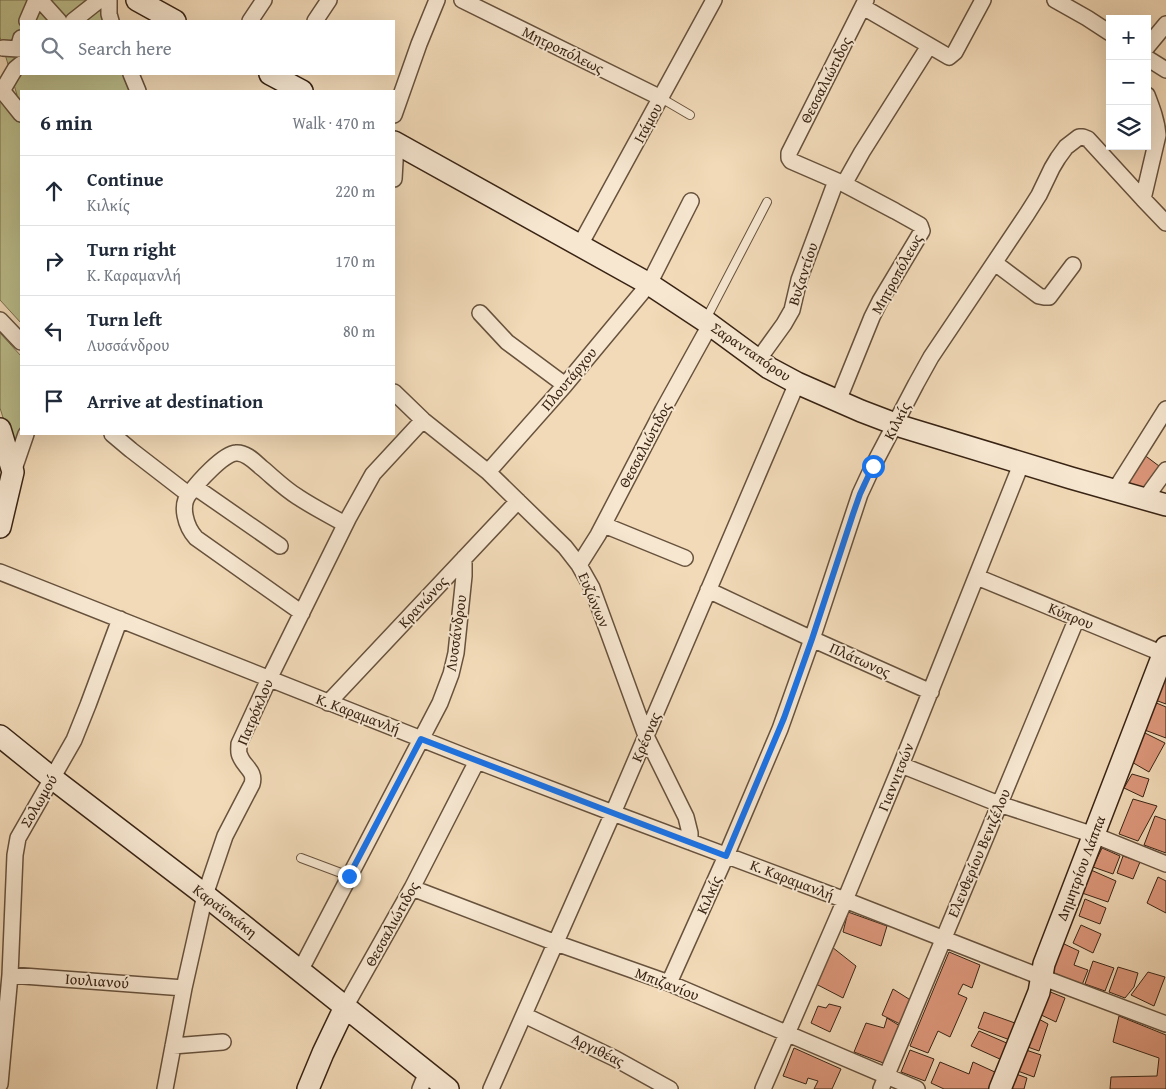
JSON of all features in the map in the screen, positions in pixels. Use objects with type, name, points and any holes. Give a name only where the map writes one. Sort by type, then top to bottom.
[{"type":"street","points":[[27,20],[37,0],[41,1],[57,20]]},
{"type":"street","points":[[137,0],[160,5],[174,20]]},
{"type":"street","points":[[251,20],[264,0]]},
{"type":"street","points":[[316,20],[329,0]]},
{"type":"street","points":[[395,112],[418,44],[437,0]]},
{"type":"street","name":"Μητροπόλεως","points":[[462,0],[661,98]]},
{"type":"street","name":"Ιτάμου","points":[[580,245],[714,0]]},
{"type":"street","points":[[864,4],[949,57],[955,52],[983,0]]},
{"type":"street","points":[[1055,0],[1106,30]]},
{"type":"street","points":[[74,20],[103,1],[111,20]]},
{"type":"street","name":"Θεσσαλιώτιδος","points":[[791,161],[789,153],[864,4]]},
{"type":"street","points":[[1151,42],[1166,24]]},
{"type":"street","points":[[3,48],[18,49],[20,42]]},
{"type":"street","name":"Βυζαντίου","points":[[758,360],[792,310],[800,280],[840,182],[862,152],[929,46]]},
{"type":"street","points":[[1150,60],[1166,70]]},
{"type":"street","points":[[20,65],[1,90],[20,113]]},
{"type":"street","points":[[131,75],[138,90]]},
{"type":"street","points":[[276,75],[300,90]]},
{"type":"street","points":[[1151,105],[1156,120],[1158,135],[1143,199],[1166,223]]},
{"type":"street","name":"Κιλκίς","points":[[669,983],[780,729],[860,494],[931,357],[1039,195],[1058,158],[1066,147],[1079,137],[1088,139],[1143,199]]},
{"type":"street","name":"Σαρανταπόρου","points":[[395,143],[649,284],[774,372],[797,383],[895,424],[1166,505]]},
{"type":"street","name":"Μητροπόλεως","points":[[791,161],[840,182],[920,225],[922,231],[872,317],[838,401]]},
{"type":"street","name":"Πλουτάρχου","points":[[488,472],[565,385],[649,284],[691,201]]},
{"type":"street","points":[[995,263],[1039,296],[1044,297],[1049,297],[1073,265]]},
{"type":"street","points":[[480,313],[507,342],[565,385]]},
{"type":"street","points":[[0,320],[20,341]]},
{"type":"street","name":"Θεσσαλιώτιδος","points":[[579,564],[604,525],[707,323]]},
{"type":"street","name":"Κρέσνας","points":[[491,1089],[613,813],[797,383]]},
{"type":"street","name":"Ευζώνων","points":[[395,393],[423,420],[488,472],[565,546],[579,564],[592,588],[646,736],[686,817],[690,832],[690,842]]},
{"type":"street","points":[[1115,490],[1166,408]]},
{"type":"street","name":"Πατρόκλου","points":[[165,1089],[184,988],[205,895],[225,836],[254,779],[253,774],[239,756],[239,744],[345,524],[373,474],[423,420]]},
{"type":"street","points":[[0,527],[13,472],[26,435]]},
{"type":"street","points":[[113,435],[131,450],[191,491],[280,546]]},
{"type":"street","points":[[1,437],[13,472]]},
{"type":"street","points":[[302,613],[196,538],[188,527],[185,500],[191,491],[220,461],[230,454],[240,453],[252,460],[298,497],[345,524]]},
{"type":"street","name":"Γιαννιτσών","points":[[763,1089],[901,765],[1022,462]]},
{"type":"street","points":[[1146,499],[1166,470]]},
{"type":"street","name":"Κρανώνος","points":[[328,703],[518,500]]},
{"type":"street","points":[[604,525],[685,558]]},
{"type":"street","name":"Λυσσάνδρου","points":[[300,971],[446,688],[456,653],[464,576],[464,558]]},
{"type":"street","name":"Κ. Καραμανλή","points":[[0,572],[328,703],[1166,1024]]},
{"type":"street","name":"Κύπρου","points":[[976,577],[1165,652]]},
{"type":"street","name":"Πλάτωνος","points":[[708,590],[931,692]]},
{"type":"street","name":"Ελευθερίου Βενιζέλου","points":[[884,1082],[1077,618]]},
{"type":"street","name":"Σολωμού","points":[[0,1084],[10,975],[7,903],[18,838],[74,740],[120,619]]},
{"type":"street","name":"Δημητρίου Λάππα","points":[[1000,1089],[1039,992],[1044,964],[1165,652]]},
{"type":"street","name":"Καραϊσκάκη","points":[[0,736],[205,895],[345,1007],[424,1080],[448,1089]]},
{"type":"street","name":"Θεσσαλιώτιδος","points":[[308,1089],[345,1007],[412,888],[477,760]]},
{"type":"street","points":[[901,765],[999,804],[1094,835],[1166,864]]},
{"type":"street","name":"Μπιζανίου","points":[[412,888],[556,943],[669,983],[787,1034],[884,1082],[917,1089]]},
{"type":"street","name":"Ιουλιανού","points":[[10,975],[184,988]]},
{"type":"street","name":"Αργιθέας","points":[[524,1015],[614,1058],[670,1089]]},
{"type":"street","points":[[173,1046],[223,1042]]},
{"type":"lane","name":"Μητροπόλεως","points":[[661,98],[690,115]]},
{"type":"lane","name":"Θεσσαλιώτιδος","points":[[707,323],[767,202]]},
{"type":"lane","points":[[301,858],[349,876]]},
{"type":"green space","points":[[0,0],[96,0],[104,20],[20,20],[20,75],[124,75],[130,90],[20,90],[20,322],[0,300],[0,101],[17,95],[0,37]]},
{"type":"green space","points":[[0,333],[20,355],[20,435],[12,442],[0,408]]},
{"type":"building","points":[[1143,454],[1163,469],[1144,492],[1127,485]]},
{"type":"building","points":[[1166,670],[1166,704],[1155,700]]},
{"type":"building","points":[[1154,702],[1166,707],[1166,738],[1142,729]]},
{"type":"building","points":[[1141,731],[1165,743],[1149,772],[1130,761]]},
{"type":"building","points":[[1132,774],[1149,779],[1143,797],[1124,788]]},
{"type":"building","points":[[1133,799],[1157,806],[1138,841],[1119,834]]},
{"type":"building","points":[[1155,816],[1166,820],[1166,853],[1144,845]]},
{"type":"building","points":[[1102,848],[1120,856],[1113,874],[1093,867]]},
{"type":"building","points":[[1123,856],[1140,862],[1133,879],[1117,873]]},
{"type":"building","points":[[1091,870],[1116,881],[1108,902],[1082,893]]},
{"type":"building","points":[[1158,877],[1166,881],[1166,913],[1147,903]]},
{"type":"building","points":[[1085,899],[1106,908],[1100,924],[1079,916]]},
{"type":"building","points":[[848,912],[887,926],[881,946],[843,932]]},
{"type":"building","points":[[1081,925],[1101,934],[1093,953],[1073,943]]},
{"type":"building","points":[[1062,943],[1079,951],[1074,965],[1088,970],[1082,985],[1052,972]]},
{"type":"building","points":[[832,947],[856,966],[843,998],[816,984]]},
{"type":"building","points":[[949,952],[980,965],[972,988],[963,984],[958,994],[967,998],[950,1037],[938,1031],[928,1053],[910,1046]]},
{"type":"building","points":[[1093,961],[1114,968],[1105,991],[1085,984]]},
{"type":"building","points":[[1118,967],[1138,973],[1134,987],[1125,998],[1109,992]]},
{"type":"building","points":[[1148,972],[1165,977],[1154,1006],[1131,995]]},
{"type":"building","points":[[893,989],[912,1001],[902,1025],[882,1015]]},
{"type":"building","points":[[1048,991],[1065,998],[1056,1022],[1037,1013]]},
{"type":"building","points":[[829,1004],[841,1007],[830,1032],[811,1023],[818,1006],[826,1008]]},
{"type":"building","points":[[984,1012],[1015,1023],[1010,1040],[978,1028]]},
{"type":"building","points":[[1119,1016],[1166,1035],[1166,1089],[1110,1089],[1111,1077],[1157,1076],[1159,1058],[1113,1042]]},
{"type":"building","points":[[1035,1017],[1048,1024],[1039,1051],[1025,1046]]},
{"type":"building","points":[[887,1018],[900,1026],[886,1064],[854,1052],[866,1023],[884,1028]]},
{"type":"building","points":[[979,1031],[1009,1044],[1002,1060],[971,1046]]},
{"type":"building","points":[[794,1048],[841,1069],[832,1089],[814,1089],[818,1081],[808,1078],[806,1084],[783,1076]]},
{"type":"building","points":[[1023,1049],[1041,1055],[1034,1077],[1015,1070]]},
{"type":"building","points":[[910,1050],[934,1059],[925,1081],[901,1072]]},
{"type":"building","points":[[940,1062],[969,1074],[973,1062],[997,1073],[991,1089],[944,1089],[931,1083]]},
{"type":"building","points":[[1016,1074],[1027,1078],[1024,1089],[1009,1087]]},
{"type":"route","points":[[349,876],[421,739],[726,856],[784,718],[860,494],[873,466]]}]
